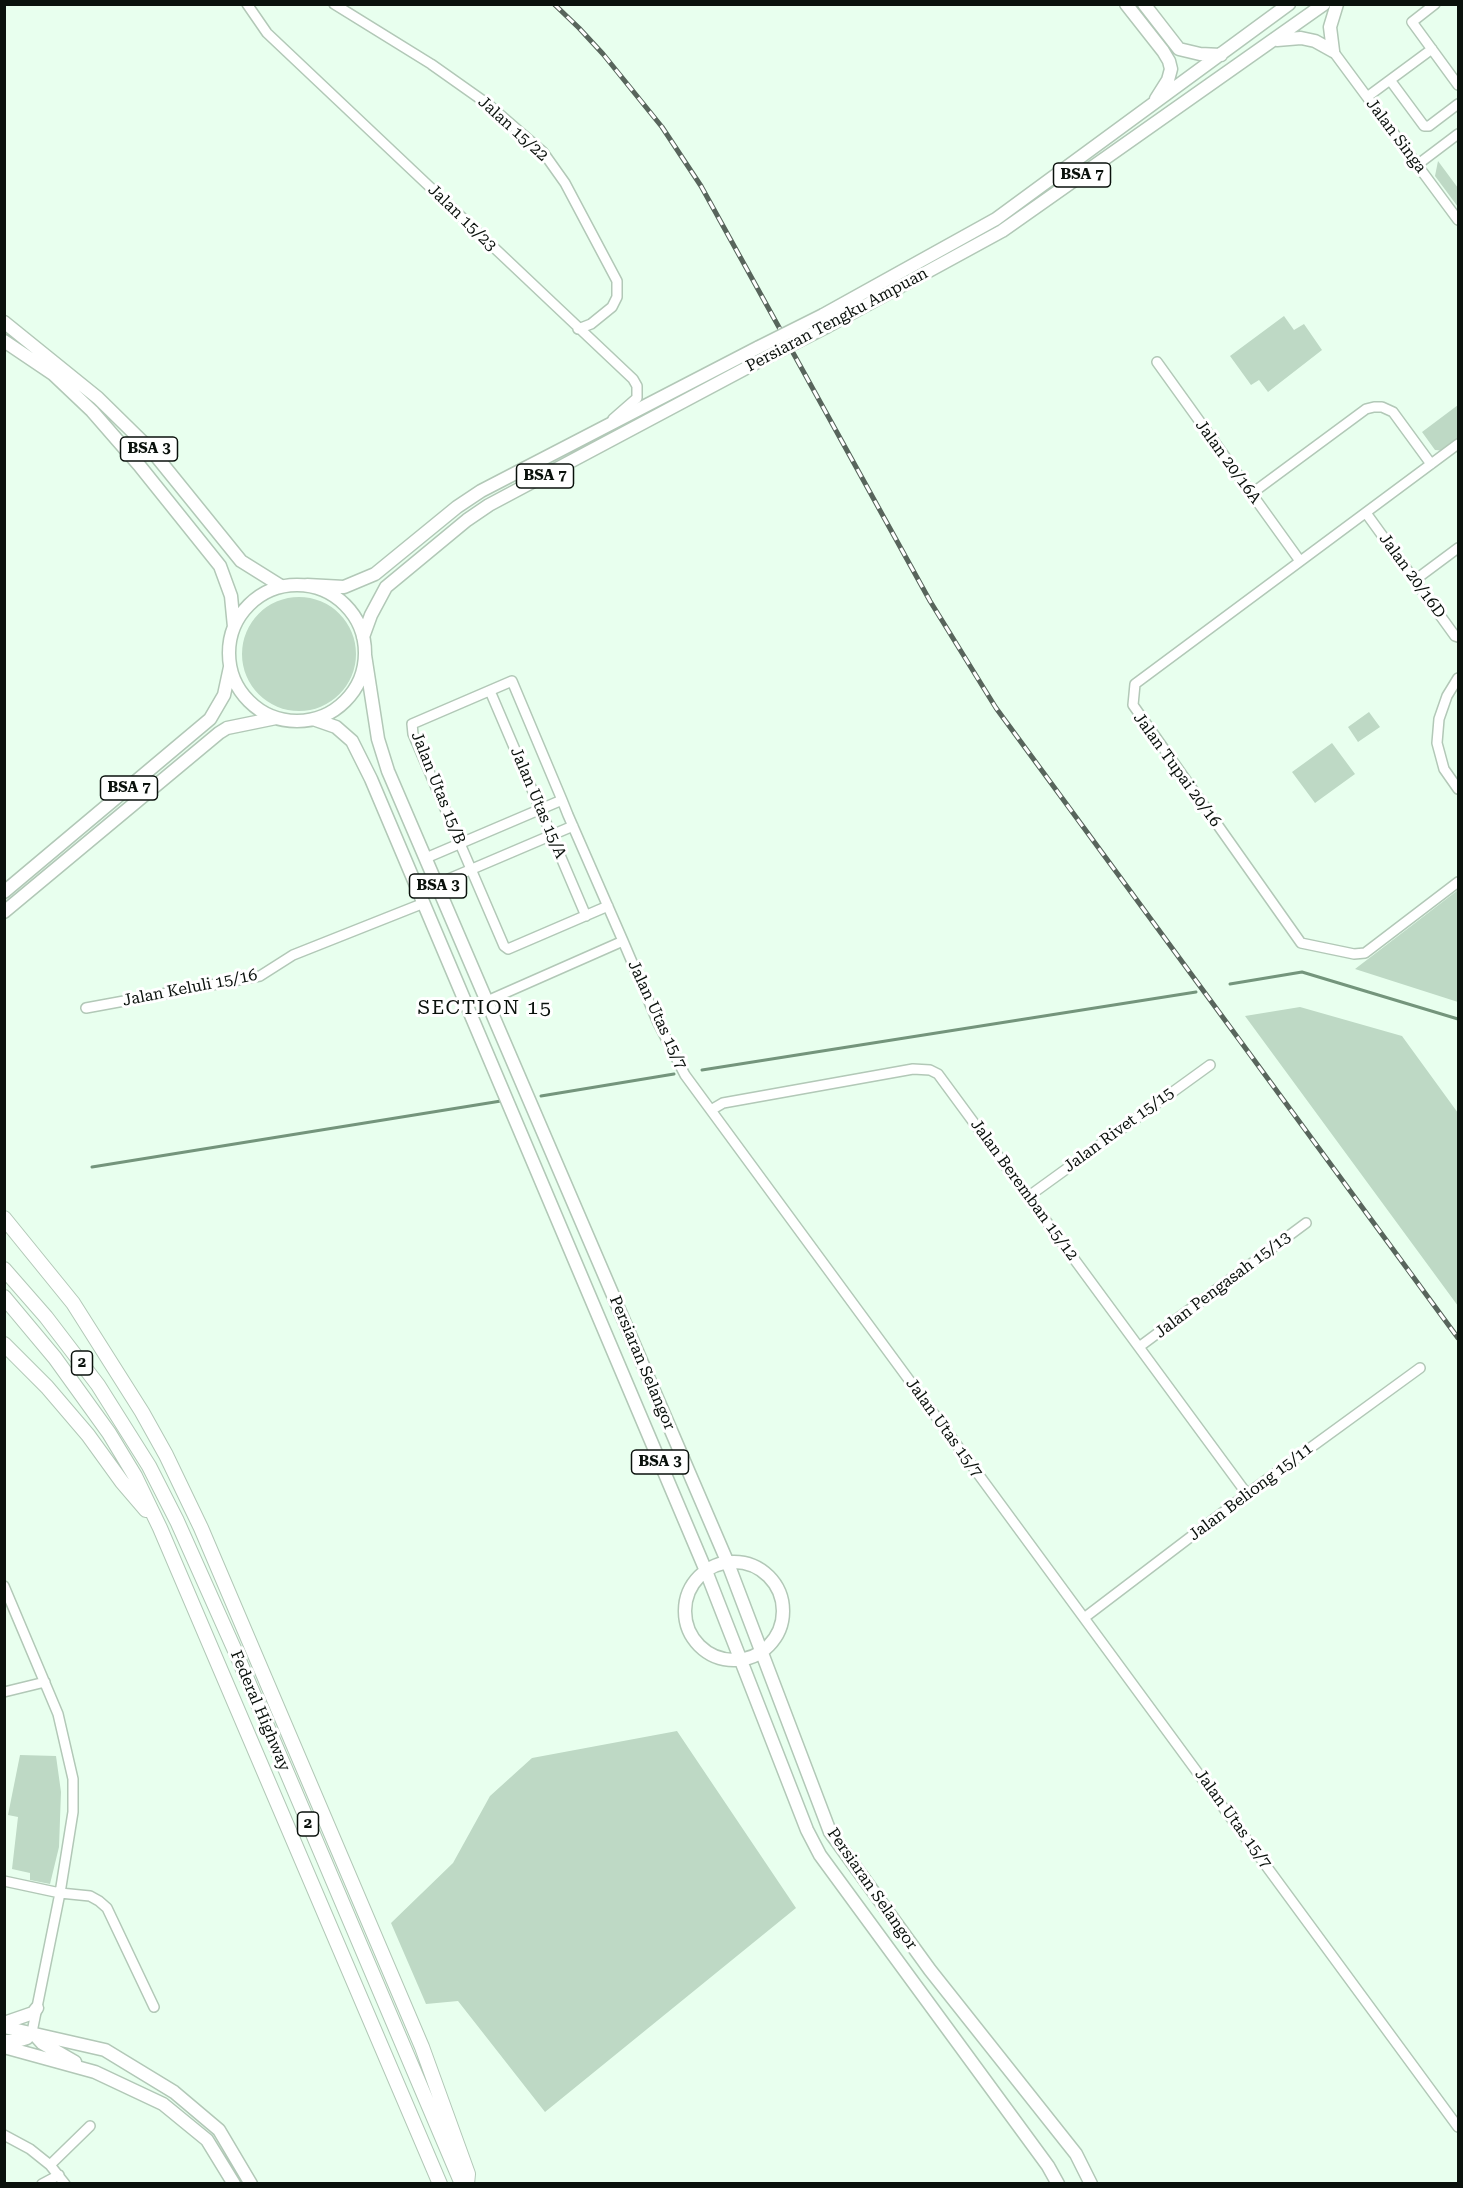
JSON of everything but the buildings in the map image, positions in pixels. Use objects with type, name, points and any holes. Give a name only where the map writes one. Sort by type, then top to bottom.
[{"type":"highway","points":[[4,1218],[73,1303],[147,1420],[201,1528],[422,2047],[468,2174],[467,2184]]},
{"type":"highway","name":"Federal Highway","points":[[4,1269],[46,1317],[99,1385],[149,1466],[207,1586],[462,2184]]},
{"type":"highway","name":"Federal Highway","points":[[4,1297],[55,1358],[109,1433],[135,1476],[160,1528],[440,2184]]},
{"type":"highway","points":[[4,1344],[47,1387],[88,1435],[122,1482],[160,1528]]},
{"type":"highway","points":[[149,1466],[172,1486],[201,1528]]},
{"type":"main road","points":[[1126,4],[1163,51],[1171,69],[1168,80],[1150,108]]},
{"type":"main road","points":[[1144,4],[1179,49],[1200,54],[1221,55]]},
{"type":"main road","name":"Persiaran Tengku Ampuan","points":[[363,637],[371,615],[386,587],[467,520],[489,505],[765,358],[996,219],[1289,4]]},
{"type":"main road","name":"Persiaran Tengku Ampuan","points":[[307,585],[344,587],[375,574],[457,507],[481,491],[759,346],[826,321],[1002,231],[1324,4]]},
{"type":"main road","points":[[1333,51],[1330,27],[1337,4]]},
{"type":"main road","points":[[1276,40],[1301,38],[1315,41],[1333,51]]},
{"type":"main road","name":"BSA 3","points":[[4,322],[98,398],[152,451],[241,561],[281,586]]},
{"type":"main road","name":"BSA 3","points":[[5,342],[52,374],[92,411],[220,566],[231,596],[234,627]]},
{"type":"main road","points":[[307,585],[337,597],[357,622],[363,637],[365,655],[362,672],[355,688],[344,702],[329,713],[313,719],[276,718],[255,707],[239,689],[230,667],[229,653],[234,627],[245,608],[261,594],[281,586],[307,585]]},
{"type":"main road","name":"Persiaran Selangor","points":[[365,655],[378,739],[388,771],[727,1561],[830,1832],[930,1970],[1076,2154],[1091,2184]]},
{"type":"main road","name":"BSA 7","points":[[4,892],[210,719],[224,695],[230,667]]},
{"type":"main road","name":"BSA 7","points":[[4,912],[219,733],[227,728],[276,718]]},
{"type":"main road","name":"Persiaran Selangor","points":[[313,719],[336,727],[352,741],[371,779],[706,1571],[807,1830],[820,1855],[1059,2184]]},
{"type":"main road","points":[[727,1561],[744,1562],[759,1568],[772,1579],[780,1593],[783,1609],[781,1625],[774,1640],[763,1651],[740,1660],[725,1659],[710,1654],[698,1644],[689,1631],[685,1615],[687,1598],[694,1582],[706,1571],[727,1561]]},
{"type":"main road","points":[[4,2025],[33,2013],[36,2014],[47,2036]]},
{"type":"main road","points":[[4,2025],[105,2050],[174,2092],[219,2130],[251,2184]]},
{"type":"main road","points":[[4,2041],[27,2038],[32,2032]]},
{"type":"main road","points":[[32,2032],[42,2043],[88,2070],[163,2104],[207,2140],[234,2184]]},
{"type":"main road","points":[[4,2047],[88,2070]]},
{"type":"street","name":"Jalan 15/22","points":[[334,4],[431,64],[480,98],[543,152],[565,183],[617,280],[617,297],[612,306],[591,324],[578,329]]},
{"type":"street","points":[[1435,4],[1412,22],[1458,85]]},
{"type":"street","name":"Jalan 15/23","points":[[248,5],[267,33],[578,329],[633,378],[637,386],[637,398],[600,429]]},
{"type":"street","points":[[1367,97],[1432,49]]},
{"type":"street","name":"Jalan Singa","points":[[1333,51],[1458,220]]},
{"type":"street","points":[[1390,80],[1424,126],[1429,126],[1458,104]]},
{"type":"street","points":[[1417,165],[1458,134]]},
{"type":"street","name":"Jalan 20/16A","points":[[1156,362],[1300,561]]},
{"type":"street","points":[[1251,494],[1366,409],[1374,407],[1382,407],[1393,412],[1431,464]]},
{"type":"street","name":"Jalan Tupai 20/16","points":[[1458,444],[1135,684],[1133,709],[1301,943],[1354,954],[1365,953],[1458,882]]},
{"type":"street","name":"Jalan 20/16D","points":[[1366,513],[1455,636],[1458,637]]},
{"type":"street","points":[[1415,580],[1458,548]]},
{"type":"street","points":[[1458,678],[1447,696],[1439,719],[1437,743],[1444,769],[1458,789]]},
{"type":"street","name":"Jalan Utas 15/B","points":[[512,681],[412,724],[413,734],[471,870],[504,946],[508,949],[608,906]]},
{"type":"street","name":"Jalan Utas 15/7","points":[[512,681],[658,1023],[679,1064],[1458,2127]]},
{"type":"street","name":"Jalan Utas 15/A","points":[[490,691],[586,916]]},
{"type":"street","points":[[426,858],[562,800]]},
{"type":"street","points":[[437,884],[573,826]]},
{"type":"street","name":"Jalan Keluli 15/16","points":[[86,1008],[260,976],[293,955],[423,903]]},
{"type":"street","points":[[487,1001],[623,941]]},
{"type":"street","name":"Jalan Rivet 15/15","points":[[1029,1196],[1210,1065]]},
{"type":"street","name":"Jalan Beremban 15/12","points":[[711,1110],[723,1103],[913,1069],[930,1070],[938,1074],[1247,1494]]},
{"type":"street","name":"Jalan Pengasah 15/13","points":[[1139,1347],[1306,1223]]},
{"type":"street","name":"Jalan Beliong 15/11","points":[[1084,1618],[1247,1494],[1419,1368]]},
{"type":"street","points":[[4,1586],[45,1682],[62,1730],[73,1779],[73,1812],[60,1893],[32,2032]]},
{"type":"street","points":[[4,1692],[45,1682]]},
{"type":"street","points":[[5,1882],[60,1893],[90,1896],[106,1908],[154,2007]]},
{"type":"street","points":[[50,2165],[90,2126]]},
{"type":"street","points":[[4,2135],[30,2149],[50,2165],[62,2179],[42,2184]]},
{"type":"green space","points":[[1438,161],[1458,188],[1458,207],[1435,176]]},
{"type":"green space","points":[[1284,316],[1294,330],[1304,324],[1322,350],[1268,392],[1259,380],[1251,385],[1230,356]]},
{"type":"green space","points":[[1458,405],[1458,442],[1446,451],[1435,450],[1422,432]]},
{"type":"green space","points":[[299,597],[321,602],[339,614],[351,632],[356,654],[351,676],[339,694],[321,706],[299,711],[277,706],[259,694],[247,676],[242,654],[247,632],[259,614],[277,602]]},
{"type":"green space","points":[[1369,712],[1380,727],[1358,742],[1348,727]]},
{"type":"green space","points":[[1332,743],[1355,774],[1315,803],[1292,772]]},
{"type":"green space","points":[[1458,890],[1458,1002],[1355,969]]},
{"type":"green space","points":[[1300,1007],[1402,1036],[1458,1113],[1458,1306],[1245,1016]]},
{"type":"green space","points":[[677,1731],[796,1908],[545,2112],[458,2001],[426,2004],[391,1923],[453,1863],[490,1796],[532,1758]]},
{"type":"green space","points":[[20,1755],[56,1756],[61,1792],[59,1847],[50,1884],[30,1880],[30,1873],[12,1869],[18,1817],[8,1815]]},
{"type":"waterway","points":[[1230,984],[1302,972],[1458,1019]]},
{"type":"waterway","points":[[702,1070],[1196,992]]},
{"type":"waterway","points":[[541,1096],[674,1074]]},
{"type":"waterway","points":[[92,1167],[501,1101]]},
{"type":"railway","points":[[554,4],[603,54],[662,127],[701,186],[930,601],[996,708],[1458,1338]]},
{"type":"district","name":"SECTION 15","points":[[485,1008]]}]
